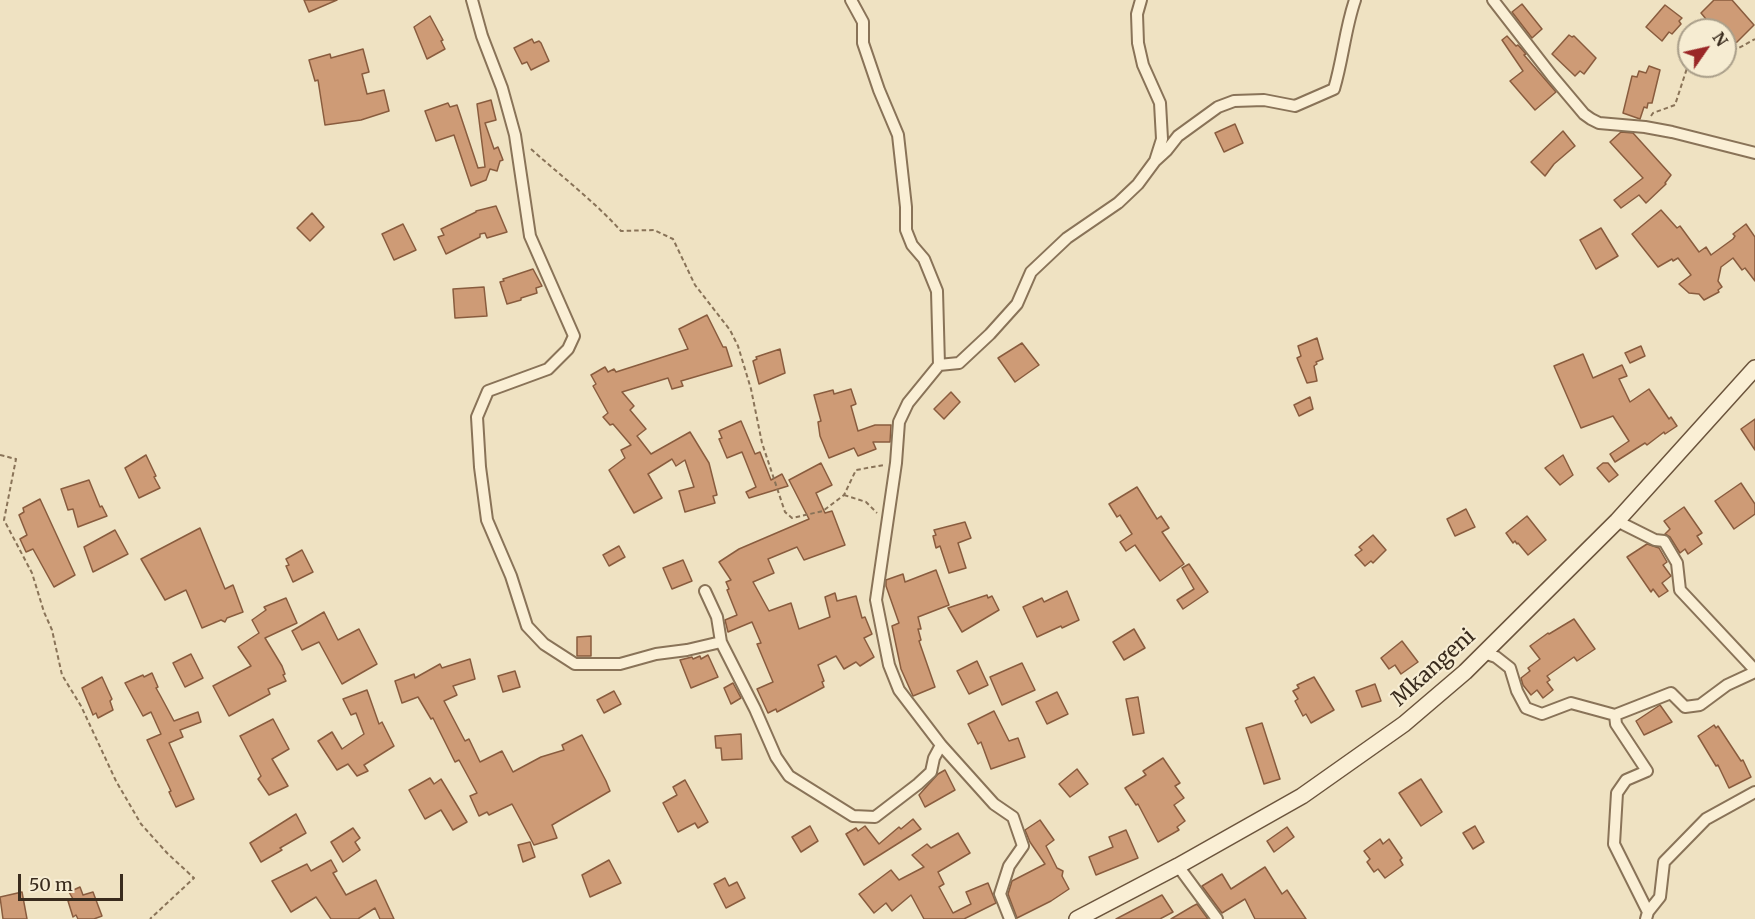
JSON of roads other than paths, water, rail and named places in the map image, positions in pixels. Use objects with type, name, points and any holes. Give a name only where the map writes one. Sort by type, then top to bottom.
[{"type":"street","points":[[472,0],[482,36],[502,88],[515,135],[530,236],[574,336],[568,349],[548,369],[488,391],[477,417],[480,467],[487,520],[512,576],[527,626],[544,644],[575,664],[620,664],[656,654],[721,642]]},
{"type":"street","points":[[851,0],[863,22],[863,43],[898,135],[904,183],[906,230],[912,244],[924,259],[938,291],[939,365],[908,403],[899,422],[896,463],[876,600],[889,665],[899,690],[941,745],[994,804],[1013,817],[1023,846],[1009,866],[1000,894],[1010,919]]},
{"type":"street","points":[[1142,0],[1137,14],[1138,43],[1143,65],[1160,103],[1162,139],[1155,161]]},
{"type":"street","points":[[939,365],[959,363],[1017,304],[1031,272],[1067,238],[1118,203],[1138,184],[1178,136],[1218,107],[1234,101],[1264,100],[1295,106],[1334,89],[1346,26],[1355,0]]},
{"type":"street","points":[[1493,0],[1584,114],[1599,123],[1645,127],[1755,153]]},
{"type":"street","name":"Mkangeni","points":[[1077,919],[1178,867],[1269,816],[1320,784],[1404,724],[1465,672],[1617,521],[1755,368]]},
{"type":"street","points":[[1484,653],[1496,657],[1510,668],[1517,691],[1526,708],[1542,714],[1571,703],[1615,715],[1671,693],[1685,707],[1700,705],[1727,685],[1755,671],[1680,590],[1677,563],[1664,541],[1655,540],[1617,521]]},
{"type":"street","points":[[705,591],[717,616],[721,642],[776,757],[789,776],[853,816],[875,817],[931,772],[934,758],[941,745]]},
{"type":"street","points":[[1615,715],[1616,724],[1647,771],[1626,780],[1617,793],[1614,844],[1647,915],[1660,897],[1664,862],[1706,819],[1755,792]]},
{"type":"street","points":[[1178,867],[1217,919]]}]
